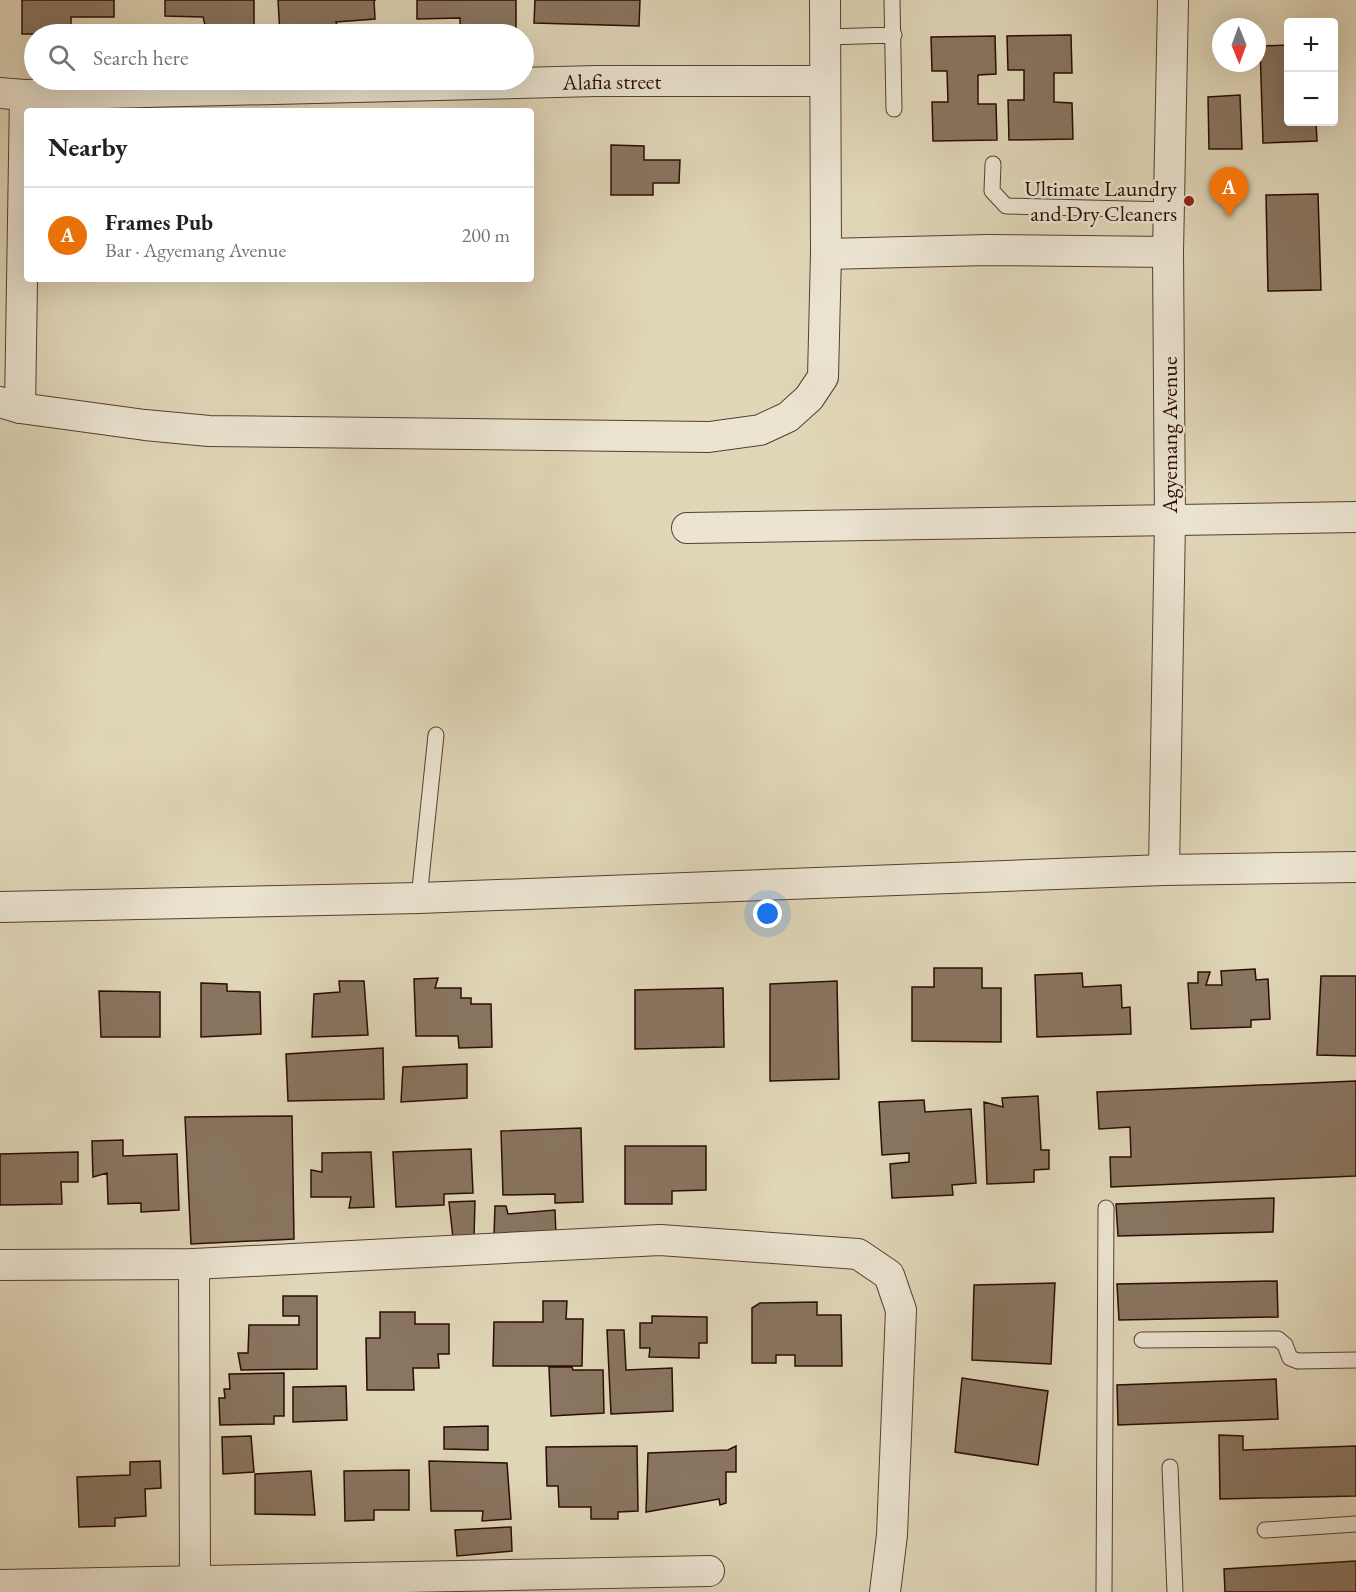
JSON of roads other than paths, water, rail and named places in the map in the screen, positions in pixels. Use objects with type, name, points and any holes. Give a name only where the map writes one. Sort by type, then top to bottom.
[{"type":"street","points":[[10,405],[145,425],[209,431],[710,437],[760,430],[788,417],[809,398],[823,376],[826,254],[825,0]]},
{"type":"street","name":"Agyemang Avenue","points":[[1164,870],[1170,521],[1168,252],[1173,0]]},
{"type":"street","name":"Alafia street","points":[[534,82],[825,81]]},
{"type":"street","name":"Alafia street","points":[[10,405],[13,94],[193,90]]},
{"type":"street","points":[[826,254],[988,250],[1168,252]]},
{"type":"street","points":[[687,528],[1356,517]]},
{"type":"street","points":[[0,907],[419,898],[1164,870],[1356,867]]},
{"type":"street","points":[[0,1265],[194,1264],[660,1240],[858,1254],[889,1275],[901,1310],[892,1535],[885,1592]]},
{"type":"street","points":[[194,1264],[195,1581]]},
{"type":"street","points":[[0,1586],[709,1571]]},
{"type":"lane","points":[[892,0],[894,109]]},
{"type":"lane","points":[[825,37],[894,35]]},
{"type":"lane","points":[[993,164],[992,191],[1006,206],[1169,210]]},
{"type":"lane","points":[[419,898],[436,735]]},
{"type":"lane","points":[[1104,1592],[1106,1208]]},
{"type":"lane","points":[[1142,1340],[1278,1339],[1285,1345],[1290,1358],[1298,1361],[1356,1360]]},
{"type":"lane","points":[[1170,1467],[1175,1592]]},
{"type":"lane","points":[[1265,1530],[1356,1524]]},
{"type":"place","name":"Ultimate Laundry and Dry Cleaners","points":[[1189,201]]},
{"type":"place","name":"Frames Pub","points":[[1229,217]]}]
